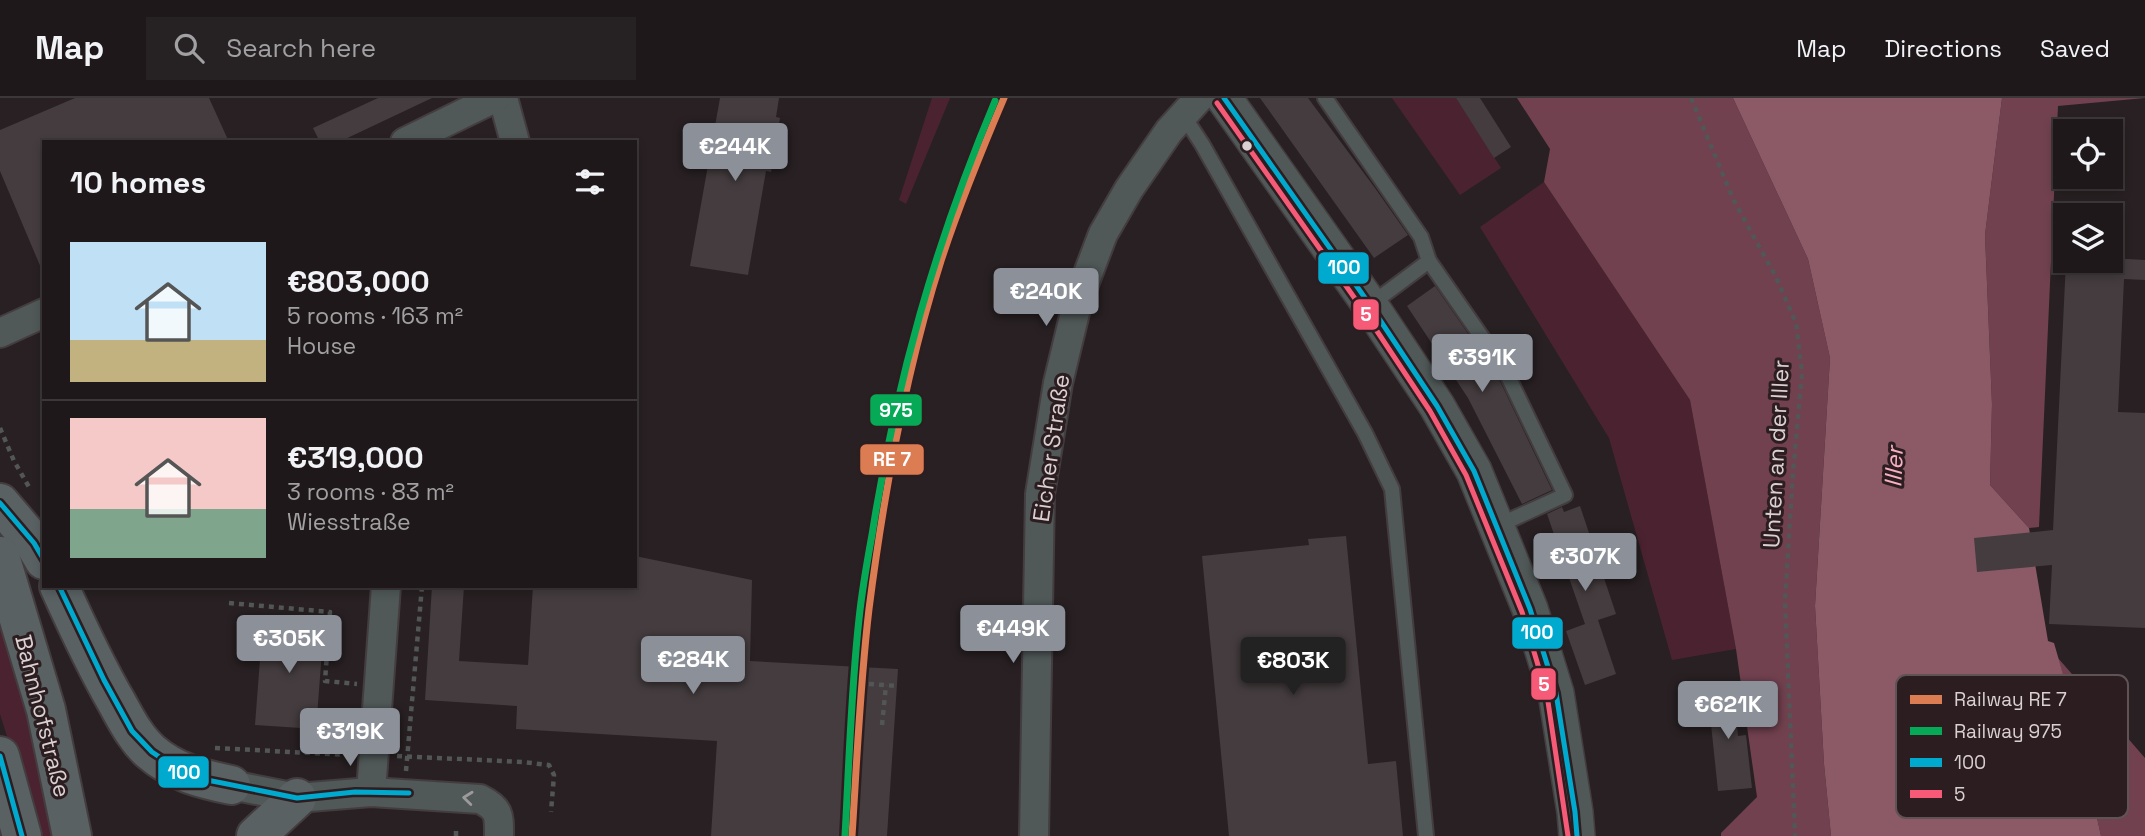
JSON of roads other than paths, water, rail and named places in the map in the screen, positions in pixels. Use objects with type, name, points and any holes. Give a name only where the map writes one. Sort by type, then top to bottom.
[{"type":"main road","points":[[16,497],[42,557]]},
{"type":"main road","name":"Bahnhofstraße","points":[[0,556],[46,710],[72,836]]},
{"type":"main road","points":[[59,588],[132,731],[152,752],[179,770],[202,779],[231,785]]},
{"type":"main road","points":[[0,756],[22,836]]},
{"type":"main road","points":[[256,836],[297,798]]},
{"type":"street","points":[[409,140],[495,98]]},
{"type":"street","points":[[503,98],[514,140]]},
{"type":"street","points":[[1224,98],[1370,305],[1437,406],[1474,471],[1530,609],[1556,693],[1577,836]]},
{"type":"street","name":"Eicher Straße","points":[[1034,836],[1040,494],[1058,383],[1078,300],[1103,234],[1129,189],[1169,131],[1191,106]]},
{"type":"street","points":[[0,333],[42,314]]},
{"type":"street","points":[[371,792],[386,588]]},
{"type":"street","points":[[231,785],[297,798],[371,792],[480,799],[490,804],[499,816],[499,836]]},
{"type":"lane","points":[[1325,98],[1421,237],[1429,261],[1506,372],[1565,495],[1497,526]]},
{"type":"lane","points":[[1191,106],[1202,144],[1365,433],[1392,489],[1426,836]]},
{"type":"lane","points":[[1370,305],[1429,261]]},
{"type":"water","name":"Iller","points":[[1733,98],[2002,98],[1985,235],[1992,404],[1990,485],[2029,528],[2048,641],[2054,643],[2063,675],[1896,675],[1896,818],[2097,818],[2101,836],[1831,836],[1815,606],[1830,358],[1808,259]]},
{"type":"rail line","name":"975","points":[[845,836],[860,608],[893,423],[936,261],[973,154],[995,101]]}]
